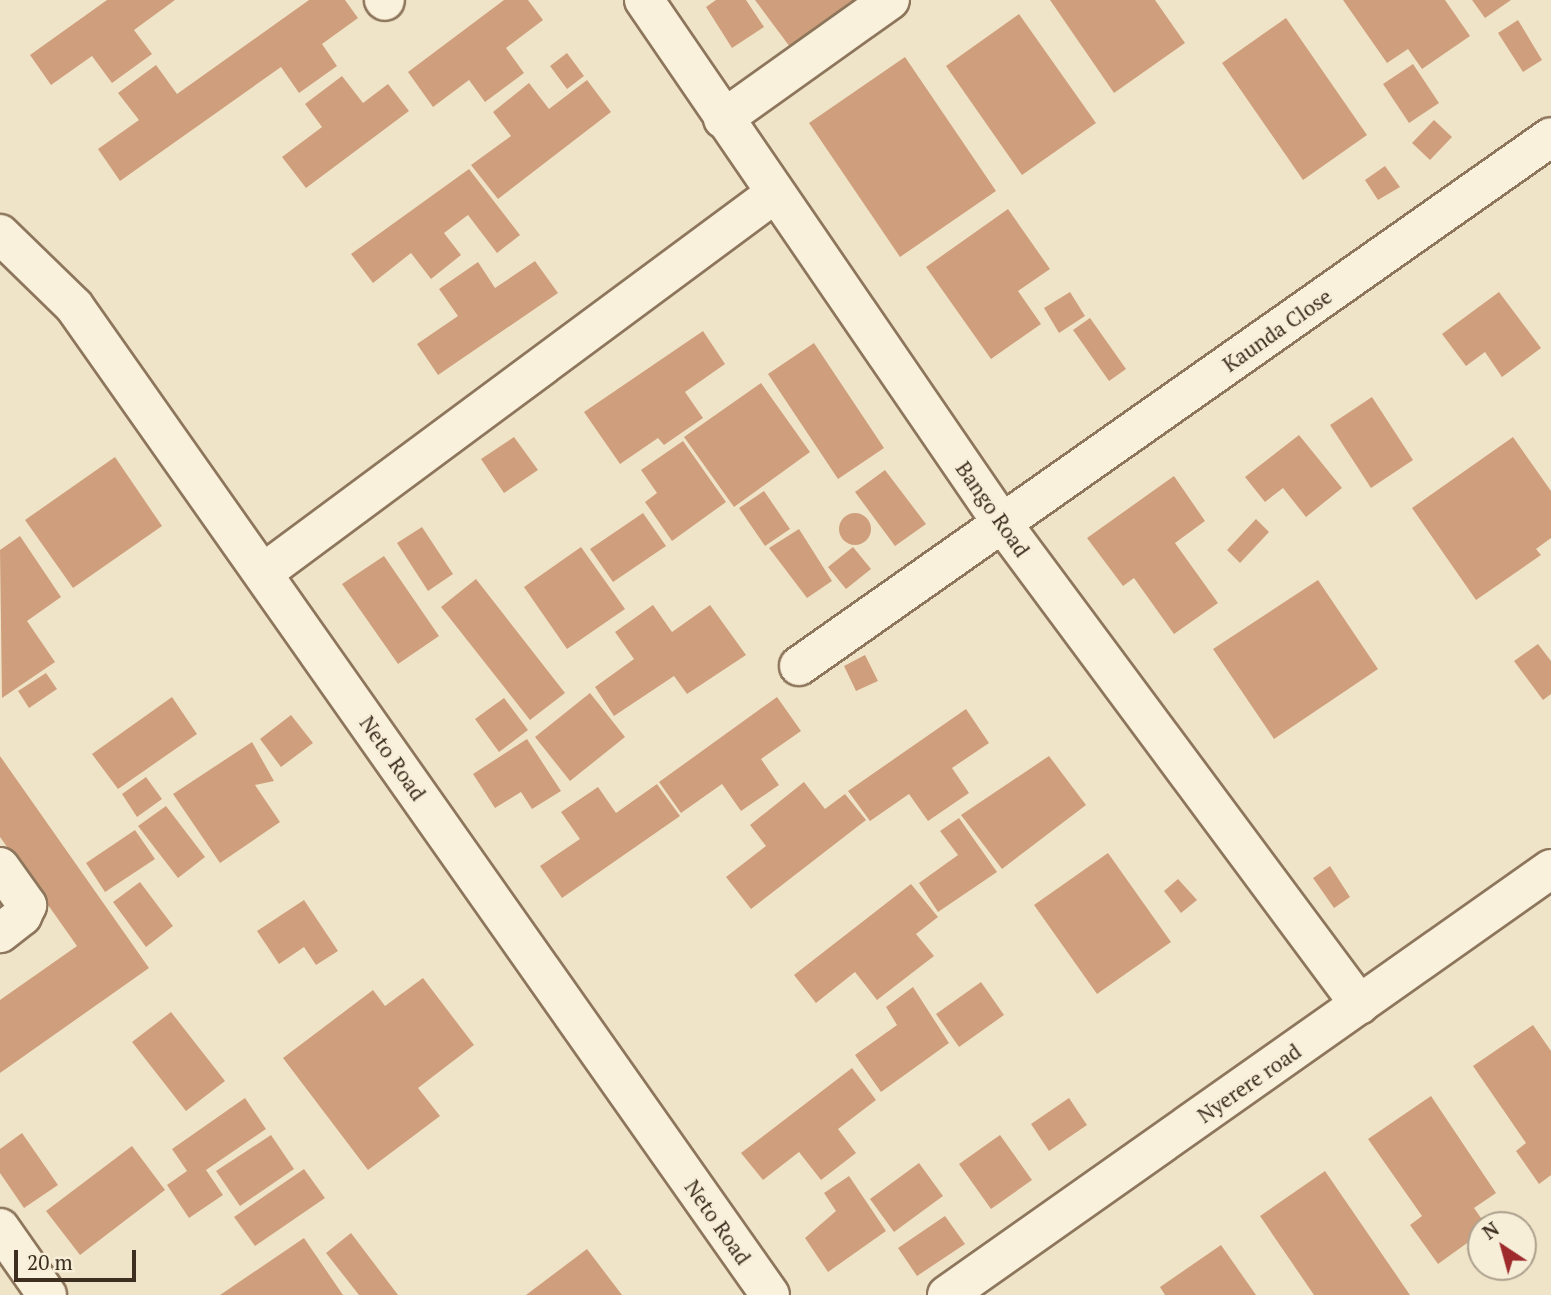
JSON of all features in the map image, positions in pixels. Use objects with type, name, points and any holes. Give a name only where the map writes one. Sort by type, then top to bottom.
[{"type":"street","name":"Bango Road","points":[[644,0],[774,194],[1002,523],[1360,1005]]},
{"type":"street","points":[[723,119],[890,0]]},
{"type":"street","name":"Kaunda Close","points":[[799,666],[1551,137]]},
{"type":"street","points":[[263,573],[774,194]]},
{"type":"street","name":"Neto Road","points":[[0,234],[74,306],[770,1295]]},
{"type":"street","points":[[0,867],[27,905],[22,916],[0,933]]},
{"type":"street","name":"Nyerere road","points":[[947,1295],[1551,869]]},
{"type":"street","points":[[0,1228],[47,1295]]},
{"type":"building","points":[[107,0],[175,0],[134,30],[152,54],[112,83],[92,56],[51,85],[30,55]]},
{"type":"building","points":[[309,0],[345,0],[358,18],[322,44],[337,66],[299,93],[281,67],[120,181],[98,149],[139,120],[118,93],[156,65],[177,94]]},
{"type":"building","points":[[504,0],[528,0],[543,20],[506,48],[524,73],[485,102],[469,80],[433,107],[408,72]]},
{"type":"building","points":[[716,0],[746,0],[764,27],[732,48],[706,7]]},
{"type":"building","points":[[755,0],[860,0],[793,51]]},
{"type":"building","points":[[1050,0],[1155,0],[1185,43],[1114,93]]},
{"type":"building","points":[[1343,0],[1445,0],[1470,36],[1422,69],[1408,49],[1387,63]]},
{"type":"building","points":[[1472,0],[1511,0],[1485,18]]},
{"type":"building","points":[[1019,14],[1096,123],[1022,175],[946,66]]},
{"type":"building","points":[[1286,18],[1367,135],[1303,180],[1222,63]]},
{"type":"building","points":[[1518,20],[1542,60],[1523,72],[1498,33]]},
{"type":"building","points":[[567,53],[584,76],[567,89],[550,66]]},
{"type":"building","points":[[905,57],[996,191],[900,257],[809,123]]},
{"type":"building","points":[[1413,64],[1439,103],[1409,123],[1383,84]]},
{"type":"building","points":[[342,76],[363,103],[388,84],[409,111],[306,188],[282,157],[322,127],[305,104]]},
{"type":"building","points":[[587,80],[611,112],[498,199],[471,165],[511,136],[493,112],[529,83],[549,109]]},
{"type":"building","points":[[1434,120],[1452,137],[1430,160],[1412,143]]},
{"type":"building","points":[[1385,166],[1400,187],[1378,200],[1365,180]]},
{"type":"building","points":[[469,169],[520,235],[497,253],[468,215],[444,233],[461,255],[431,279],[411,253],[373,283],[351,254]]},
{"type":"building","points":[[1008,209],[1050,269],[1018,291],[1041,324],[991,359],[926,267]]},
{"type":"building","points":[[535,261],[558,293],[438,375],[417,344],[458,316],[439,289],[478,262],[495,288]]},
{"type":"building","points":[[1070,292],[1085,316],[1059,333],[1044,308]]},
{"type":"building","points":[[1499,292],[1541,348],[1502,377],[1485,352],[1466,366],[1442,334]]},
{"type":"building","points":[[1090,318],[1126,369],[1109,381],[1073,330]]},
{"type":"building","points":[[703,331],[725,364],[685,392],[703,418],[664,445],[658,438],[620,464],[584,412]]},
{"type":"building","points":[[814,343],[884,448],[838,479],[768,374]]},
{"type":"building","points":[[761,383],[810,452],[734,507],[684,437]]},
{"type":"building","points":[[1372,397],[1413,460],[1371,488],[1330,425]]},
{"type":"building","points":[[1299,435],[1342,488],[1306,517],[1283,488],[1265,502],[1245,477]]},
{"type":"building","points":[[514,437],[538,470],[504,493],[481,459]]},
{"type":"building","points":[[1513,437],[1551,491],[1551,538],[1536,549],[1541,555],[1476,600],[1412,508]]},
{"type":"building","points":[[683,441],[726,502],[672,541],[645,502],[657,493],[641,470]]},
{"type":"building","points":[[115,457],[162,526],[73,588],[25,520]]},
{"type":"building","points":[[885,470],[926,524],[895,546],[855,492]]},
{"type":"building","points":[[1174,476],[1205,521],[1175,543],[1218,603],[1174,634],[1134,578],[1123,586],[1087,538]]},
{"type":"building","points":[[764,491],[790,529],[765,546],[739,508]]},
{"type":"building","points":[[643,513],[666,546],[613,582],[590,549]]},
{"type":"building","points":[[855,513],[866,518],[871,529],[866,540],[855,545],[844,540],[839,529],[844,518]]},
{"type":"building","points":[[1256,519],[1269,532],[1240,563],[1227,550]]},
{"type":"building","points":[[422,527],[453,574],[428,591],[397,543]]},
{"type":"building","points":[[799,529],[832,581],[807,598],[769,548]]},
{"type":"building","points":[[20,536],[61,597],[27,621],[55,662],[2,698],[0,550]]},
{"type":"building","points":[[581,547],[625,609],[567,649],[524,587]]},
{"type":"building","points":[[853,547],[871,569],[846,589],[828,567]]},
{"type":"building","points":[[384,556],[439,636],[398,664],[342,584]]},
{"type":"building","points":[[476,579],[565,693],[530,720],[441,607]]},
{"type":"building","points":[[1318,580],[1378,669],[1274,739],[1213,649]]},
{"type":"building","points":[[653,605],[672,632],[710,605],[746,655],[687,694],[674,676],[614,716],[595,687],[634,659],[615,632]]},
{"type":"building","points":[[1538,644],[1551,661],[1551,694],[1543,700],[1514,661]]},
{"type":"building","points":[[865,655],[878,681],[856,691],[844,666]]},
{"type":"building","points":[[46,673],[57,689],[29,708],[18,691]]},
{"type":"building","points":[[590,693],[625,737],[570,781],[535,737]]},
{"type":"building","points":[[172,697],[197,734],[118,789],[92,754]]},
{"type":"building","points":[[777,697],[801,731],[761,759],[779,785],[741,811],[722,784],[681,813],[659,782]]},
{"type":"building","points":[[504,698],[528,730],[499,752],[475,719]]},
{"type":"building","points":[[966,709],[989,743],[952,768],[969,793],[928,821],[909,794],[870,821],[848,791]]},
{"type":"building","points":[[291,715],[313,743],[281,767],[260,739]]},
{"type":"building","points":[[527,739],[561,791],[532,809],[521,792],[495,808],[473,774]]},
{"type":"building","points":[[252,742],[274,781],[255,785],[280,822],[220,863],[173,794]]},
{"type":"building","points":[[0,756],[149,968],[0,1073],[0,1000],[77,946],[0,837]]},
{"type":"building","points":[[1049,756],[1086,805],[1002,869],[961,815]]},
{"type":"building","points":[[146,777],[162,799],[137,817],[122,794]]},
{"type":"building","points":[[804,782],[825,809],[845,794],[866,820],[751,909],[726,877],[766,846],[750,825]]},
{"type":"building","points":[[657,784],[680,816],[562,898],[540,866],[580,839],[561,812],[598,787],[616,813]]},
{"type":"building","points":[[166,806],[205,857],[178,878],[138,826]]},
{"type":"building","points":[[959,818],[997,872],[938,912],[919,883],[958,855],[940,831]]},
{"type":"building","points":[[135,830],[155,859],[105,892],[86,863]]},
{"type":"building","points":[[1108,853],[1171,942],[1097,994],[1034,905]]},
{"type":"building","points":[[1330,866],[1350,897],[1334,908],[1313,878]]},
{"type":"building","points":[[1178,879],[1197,900],[1181,913],[1164,891]]},
{"type":"building","points":[[140,882],[173,926],[146,947],[113,902]]},
{"type":"building","points":[[911,884],[938,917],[916,934],[934,956],[877,1000],[855,972],[816,1003],[794,975]]},
{"type":"building","points":[[304,900],[338,951],[316,965],[304,947],[279,964],[257,931]]},
{"type":"building","points":[[423,978],[474,1045],[418,1088],[440,1116],[368,1170],[283,1058],[373,990],[385,1006]]},
{"type":"building","points":[[981,982],[1004,1015],[959,1047],[936,1014]]},
{"type":"building","points":[[913,987],[949,1043],[881,1092],[855,1055],[897,1025],[886,1007]]},
{"type":"building","points":[[171,1012],[225,1081],[186,1111],[132,1042]]},
{"type":"building","points":[[1533,1025],[1551,1051],[1551,1175],[1539,1184],[1516,1151],[1526,1143],[1473,1066]]},
{"type":"building","points":[[852,1068],[876,1100],[838,1129],[856,1153],[821,1180],[799,1152],[763,1180],[741,1153]]},
{"type":"building","points":[[1431,1096],[1496,1193],[1474,1208],[1476,1211],[1467,1211],[1467,1243],[1438,1264],[1410,1225],[1422,1216],[1368,1139]]},
{"type":"building","points":[[245,1098],[266,1129],[206,1170],[223,1195],[189,1218],[167,1185],[187,1171],[172,1149]]},
{"type":"building","points":[[1069,1098],[1087,1125],[1049,1151],[1031,1124]]},
{"type":"building","points":[[22,1133],[58,1185],[24,1208],[0,1173],[0,1149]]},
{"type":"building","points":[[271,1135],[294,1169],[240,1206],[216,1171]]},
{"type":"building","points":[[1000,1135],[1032,1180],[991,1209],[959,1164]]},
{"type":"building","points":[[132,1146],[165,1190],[80,1255],[46,1211]]},
{"type":"building","points":[[919,1163],[943,1196],[894,1232],[870,1199]]},
{"type":"building","points":[[304,1169],[325,1198],[255,1246],[234,1217]]},
{"type":"building","points":[[1325,1171],[1410,1295],[1314,1295],[1260,1216]]},
{"type":"building","points":[[849,1176],[886,1231],[828,1272],[805,1238],[836,1211],[824,1193]]},
{"type":"building","points":[[945,1216],[965,1244],[917,1276],[898,1248]]},
{"type":"building","points":[[351,1233],[398,1295],[359,1295],[326,1253]]},
{"type":"building","points":[[304,1238],[343,1295],[220,1295]]},
{"type":"building","points":[[1221,1245],[1256,1295],[1165,1295],[1160,1287]]},
{"type":"building","points":[[587,1249],[622,1295],[526,1295]]}]
